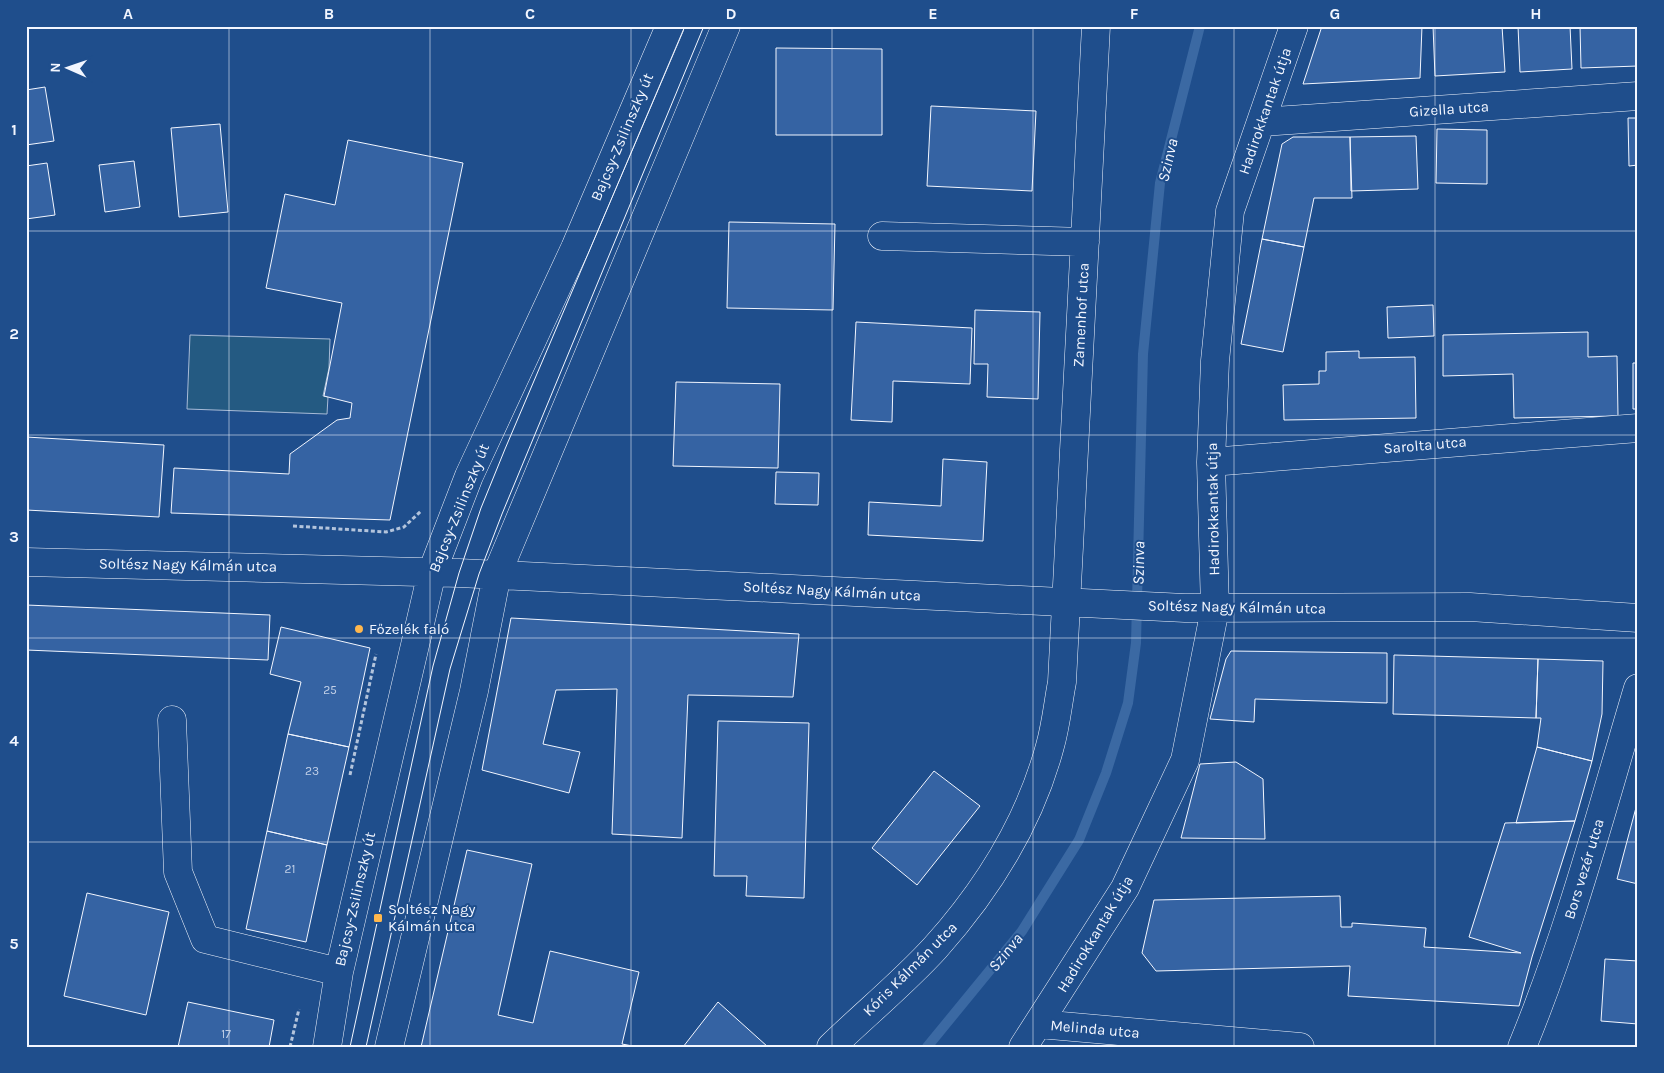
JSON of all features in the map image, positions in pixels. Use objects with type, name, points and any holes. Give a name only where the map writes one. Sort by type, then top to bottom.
[{"type":"street","name":"Bajcsy-Zsilinszky út","points":[[327,1047],[339,972],[432,572],[469,476],[575,248],[670,26]]},
{"type":"street","points":[[388,1047],[474,690],[497,574],[726,26]]},
{"type":"street","name":"Zamenhof utca","points":[[1066,603],[1096,26]]},
{"type":"street","name":"Hadirokkantak útja","points":[[1023,1047],[1125,888],[1185,760],[1215,609],[1211,462],[1215,361],[1230,211],[1294,26]]},
{"type":"street","name":"Gizella utca","points":[[1261,122],[1638,96]]},
{"type":"street","points":[[882,236],[1085,242]]},
{"type":"street","name":"Sarolta utca","points":[[1211,462],[1638,428]]},
{"type":"street","name":"Soltész Nagy Kálmán utca","points":[[26,562],[497,574],[1185,608],[1470,607],[1638,618]]},
{"type":"street","name":"Kóris Kálmán utca","points":[[830,1047],[934,949],[974,901],[1001,862],[1033,798],[1050,745],[1062,682],[1066,603]]},
{"type":"street","name":"Bors vezér utca","points":[[1522,1047],[1546,990],[1638,688]]},
{"type":"street","points":[[172,720],[178,872],[205,939],[339,972]]},
{"type":"street","name":"Melinda utca","points":[[1039,1024],[1300,1047]]},
{"type":"path","points":[[293,526],[386,532],[404,527],[427,506]]},
{"type":"shaded area","points":[[190,335],[330,339],[329,368],[323,396],[328,397],[327,414],[187,409]]},
{"type":"building","points":[[1322,26],[1422,26],[1420,78],[1303,84]]},
{"type":"building","points":[[1433,26],[1502,26],[1505,72],[1435,76]]},
{"type":"building","points":[[1518,26],[1570,26],[1572,69],[1520,72]]},
{"type":"building","points":[[1580,26],[1637,26],[1638,66],[1581,68]]},
{"type":"building","points":[[776,48],[882,49],[882,135],[776,135]]},
{"type":"building","points":[[45,87],[54,141],[26,145],[26,90]]},
{"type":"building","points":[[931,106],[1036,111],[1032,191],[927,186]]},
{"type":"building","points":[[1628,118],[1638,118],[1638,165],[1629,166]]},
{"type":"building","points":[[220,124],[228,212],[179,217],[171,128]]},
{"type":"building","points":[[1437,129],[1487,130],[1487,184],[1436,183]]},
{"type":"building","points":[[1416,136],[1418,189],[1351,191],[1350,137]]},
{"type":"building","points":[[1293,137],[1350,137],[1352,198],[1314,198],[1304,247],[1262,239],[1282,144]]},
{"type":"building","points":[[348,140],[463,163],[390,520],[171,513],[174,468],[289,474],[290,454],[337,420],[350,418],[352,403],[324,396],[342,303],[266,288],[285,194],[335,205]]},
{"type":"building","points":[[134,161],[140,207],[105,212],[99,165]]},
{"type":"building","points":[[47,163],[55,215],[26,219],[26,166]]},
{"type":"building","points":[[729,222],[835,224],[833,310],[727,308]]},
{"type":"building","points":[[1262,239],[1304,247],[1283,352],[1241,344]]},
{"type":"building","points":[[1433,305],[1434,336],[1388,338],[1387,307]]},
{"type":"building","points":[[975,310],[1040,312],[1038,399],[987,397],[988,364],[974,364]]},
{"type":"building","points":[[856,322],[972,328],[970,384],[893,381],[892,422],[851,420]]},
{"type":"building","points":[[1588,332],[1588,357],[1617,356],[1618,416],[1514,418],[1513,374],[1443,376],[1443,335]]},
{"type":"building","points":[[1359,351],[1359,358],[1415,357],[1416,418],[1284,420],[1283,385],[1319,384],[1319,371],[1326,371],[1326,352]]},
{"type":"building","points":[[1633,363],[1638,363],[1638,409],[1633,409]]},
{"type":"building","points":[[676,382],[780,384],[778,468],[673,466]]},
{"type":"building","points":[[26,437],[164,445],[159,517],[26,510]]},
{"type":"building","points":[[943,459],[987,462],[983,541],[868,535],[869,502],[941,506]]},
{"type":"building","points":[[776,472],[819,473],[818,505],[775,504]]},
{"type":"building","points":[[26,605],[270,615],[268,660],[26,650]]},
{"type":"building","points":[[511,618],[799,634],[793,697],[688,695],[682,838],[612,834],[617,689],[556,690],[543,744],[580,752],[569,793],[482,770]]},
{"type":"building","points":[[281,627],[370,648],[349,747],[288,734],[301,682],[270,674]]},
{"type":"building","points":[[1231,651],[1387,653],[1387,703],[1255,699],[1254,722],[1210,719],[1226,659]]},
{"type":"building","points":[[1394,655],[1538,659],[1536,718],[1393,714]]},
{"type":"building","points":[[1538,659],[1603,661],[1602,714],[1592,761],[1537,747],[1541,718],[1536,718]]},
{"type":"building","points":[[718,721],[809,723],[804,898],[746,896],[747,876],[714,876]]},
{"type":"building","points":[[288,734],[349,747],[327,845],[267,831]]},
{"type":"building","points":[[1537,747],[1592,761],[1575,821],[1516,823]]},
{"type":"building","points":[[1236,762],[1263,779],[1265,839],[1181,838],[1200,764]]},
{"type":"building","points":[[934,771],[980,806],[917,885],[872,848]]},
{"type":"building","points":[[1638,800],[1638,884],[1617,879]]},
{"type":"building","points":[[1575,821],[1532,957],[1519,1006],[1348,996],[1350,966],[1156,971],[1142,953],[1154,900],[1340,896],[1341,927],[1352,927],[1352,923],[1426,928],[1424,947],[1521,953],[1469,937],[1505,823]]},
{"type":"building","points":[[267,831],[327,845],[306,942],[246,929]]},
{"type":"building","points":[[467,850],[532,864],[498,1015],[533,1023],[550,951],[639,972],[622,1044],[638,1047],[421,1047]]},
{"type":"building","points":[[87,893],[169,912],[146,1015],[64,996]]},
{"type":"building","points":[[1605,959],[1638,961],[1638,1024],[1601,1021]]},
{"type":"building","points":[[188,1002],[274,1020],[269,1047],[178,1047]]},
{"type":"building","points":[[718,1002],[768,1047],[683,1047]]},
{"type":"waterway","name":"Szinva","points":[[927,1047],[1022,931],[1079,840],[1106,773],[1128,703],[1136,643],[1143,354],[1160,183],[1200,26]]},
{"type":"tram line","points":[[350,1047],[433,666],[459,573],[481,508],[505,449],[685,26]]},
{"type":"tram line","points":[[366,1047],[450,669],[479,574],[502,514],[704,26]]},
{"type":"place","name":"Főzelék faló","points":[[359,629]]},
{"type":"place","name":"Soltész Nagy Kálmán utca","points":[[378,918]]}]
